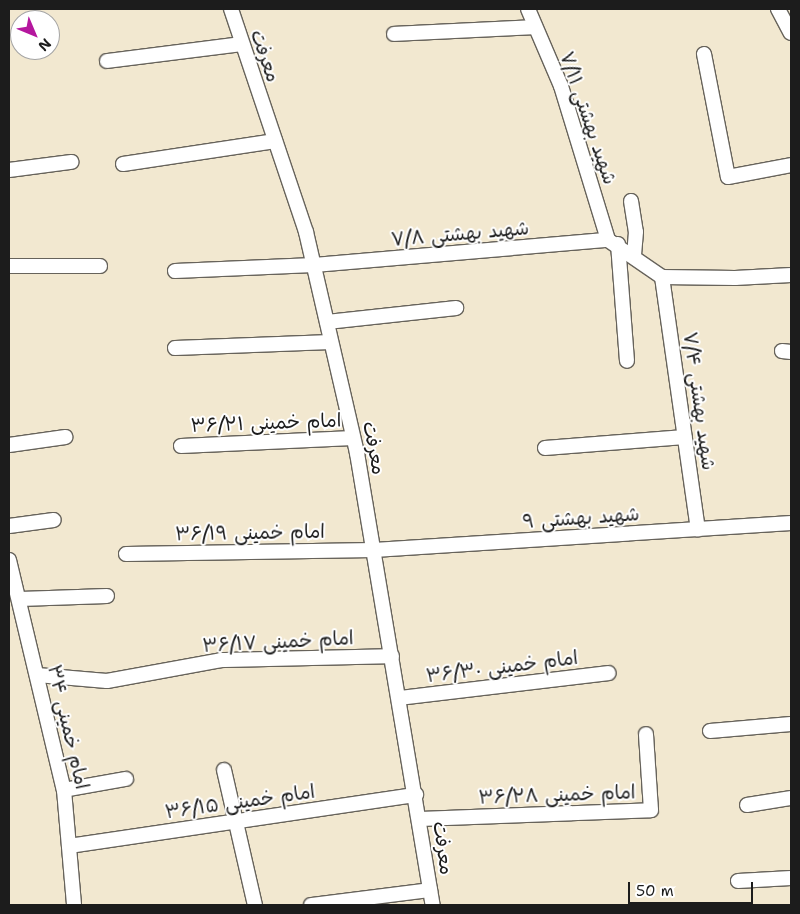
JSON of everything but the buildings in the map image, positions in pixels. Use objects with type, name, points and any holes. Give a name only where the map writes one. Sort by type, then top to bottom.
[{"type":"street","name":"معرفت","points":[[231,9],[240,44],[306,232],[354,438],[416,795],[432,905]]},
{"type":"street","name":"شهید بهشتی ۷/۱۱","points":[[528,9],[561,86],[613,242],[627,361]]},
{"type":"street","points":[[778,9],[791,33]]},
{"type":"street","points":[[394,34],[535,27]]},
{"type":"street","points":[[107,60],[240,44]]},
{"type":"street","points":[[704,54],[728,177],[791,165]]},
{"type":"street","points":[[123,164],[275,141]]},
{"type":"street","points":[[9,170],[71,162]]},
{"type":"street","points":[[632,201],[636,232],[634,256]]},
{"type":"street","points":[[613,242],[662,277],[735,278],[791,275]]},
{"type":"street","name":"شهید بهشتی ۷/۸","points":[[175,271],[314,265],[613,242]]},
{"type":"street","points":[[9,266],[100,266]]},
{"type":"street","name":"شهید بهشتی ۷/۴","points":[[662,277],[698,529]]},
{"type":"street","points":[[327,322],[456,308]]},
{"type":"street","points":[[175,348],[331,342]]},
{"type":"street","points":[[9,445],[65,437]]},
{"type":"street","points":[[545,448],[685,437]]},
{"type":"street","name":"امام خمینی ۳۶/۲۱","points":[[181,446],[354,438]]},
{"type":"street","points":[[9,526],[54,520]]},
{"type":"street","name":"شهید بهشتی ۹","points":[[374,550],[791,524]]},
{"type":"street","name":"امام خمینی ۳۶/۱۹","points":[[126,554],[374,550]]},
{"type":"street","name":"امام خمینی ۳۴","points":[[9,560],[20,599],[64,790],[74,905]]},
{"type":"street","points":[[20,599],[107,596]]},
{"type":"street","name":"امام خمینی ۳۶/۱۷","points":[[37,675],[107,681],[221,660],[392,656]]},
{"type":"street","name":"امام خمینی ۳۶/۳۰","points":[[399,698],[609,673]]},
{"type":"street","points":[[710,731],[791,724]]},
{"type":"street","name":"امام خمینی ۳۶/۲۸","points":[[420,819],[650,810],[646,734]]},
{"type":"street","points":[[224,770],[255,905]]},
{"type":"street","points":[[64,790],[126,780]]},
{"type":"street","name":"امام خمینی ۳۶/۱۵","points":[[69,846],[416,795]]},
{"type":"street","points":[[747,805],[791,798]]},
{"type":"street","points":[[738,881],[791,878]]},
{"type":"street","points":[[311,905],[430,890]]}]
